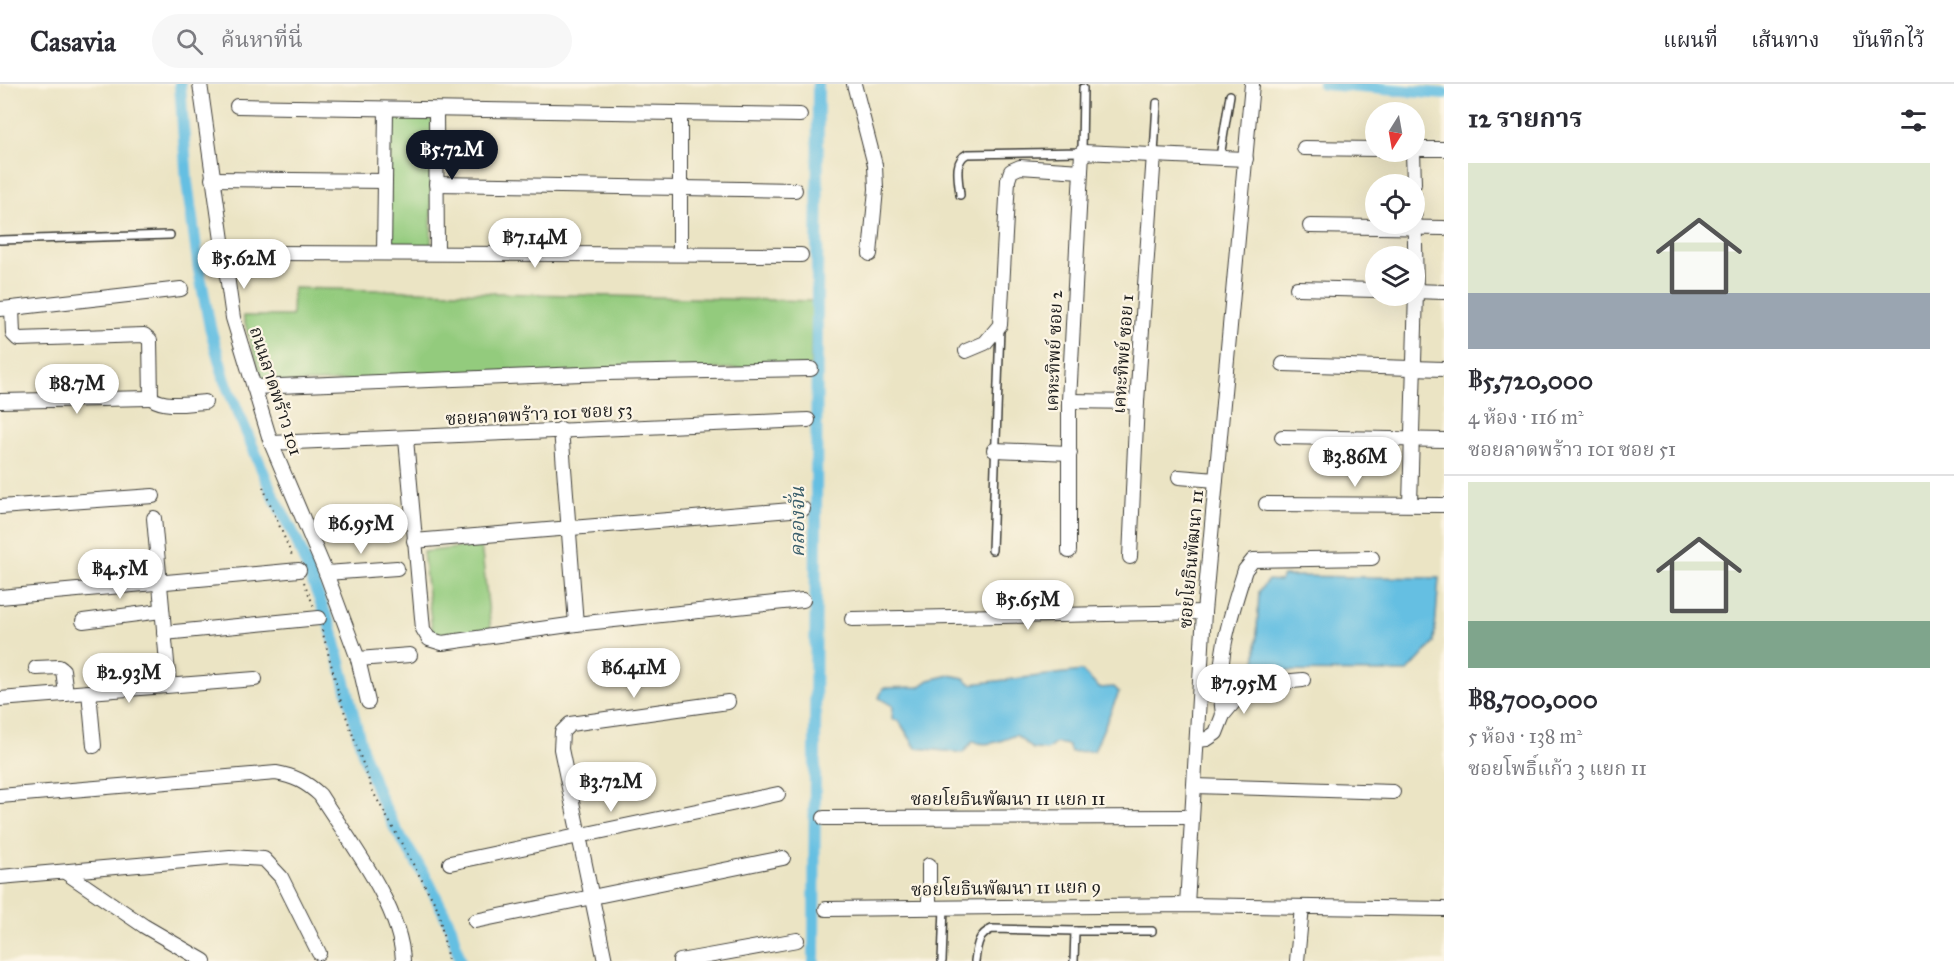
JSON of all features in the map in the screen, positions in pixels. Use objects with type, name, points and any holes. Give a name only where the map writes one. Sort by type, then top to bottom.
[{"type":"street","name":"ถนนลาดพร้าว 101","points":[[200,84],[233,318],[272,443],[326,573],[358,659],[368,702]]},
{"type":"street","points":[[854,86],[875,165],[876,189],[870,254]]},
{"type":"street","name":"ซอยโยธินพัฒนา 11","points":[[1187,905],[1204,612],[1252,86]]},
{"type":"street","points":[[237,106],[800,116]]},
{"type":"street","points":[[384,253],[386,109]]},
{"type":"street","points":[[436,110],[437,252]]},
{"type":"street","points":[[680,114],[680,254]]},
{"type":"street","points":[[1304,148],[1365,149]]},
{"type":"street","points":[[1425,150],[1444,149]]},
{"type":"street","points":[[1082,152],[1246,159]]},
{"type":"street","name":"เคหะทิพย์ ซอย 2","points":[[1069,551],[1069,401],[1082,152]]},
{"type":"street","name":"เคหะทิพย์ ซอย 1","points":[[1130,557],[1137,402],[1154,154]]},
{"type":"street","points":[[966,351],[986,343],[1000,325],[1008,180],[1011,171],[1020,167],[1081,171]]},
{"type":"street","points":[[212,179],[385,181]]},
{"type":"street","points":[[436,184],[795,190]]},
{"type":"street","points":[[1310,226],[1365,227]]},
{"type":"street","points":[[1425,227],[1444,228]]},
{"type":"street","points":[[270,254],[437,252],[801,255]]},
{"type":"street","points":[[1297,288],[1365,290]]},
{"type":"street","points":[[151,398],[150,340],[144,334],[18,339],[13,334],[6,309],[181,289]]},
{"type":"street","points":[[1425,291],[1444,292]]},
{"type":"street","points":[[1410,504],[1415,306]]},
{"type":"street","points":[[1283,364],[1444,369]]},
{"type":"street","points":[[254,387],[607,373],[811,369]]},
{"type":"street","points":[[0,401],[151,398],[169,404],[205,402]]},
{"type":"street","points":[[1069,401],[1137,402]]},
{"type":"street","name":"ซอยลาดพร้าว 101 ซอย 53","points":[[272,443],[808,420]]},
{"type":"street","points":[[561,429],[576,624]]},
{"type":"street","points":[[1282,437],[1444,440]]},
{"type":"street","points":[[406,439],[423,629],[429,639],[442,643],[576,624],[803,600]]},
{"type":"street","points":[[994,450],[1070,453]]},
{"type":"street","points":[[1179,477],[1216,480]]},
{"type":"street","points":[[0,507],[153,496]]},
{"type":"street","points":[[1266,504],[1444,505]]},
{"type":"street","points":[[414,542],[803,509]]},
{"type":"street","points":[[153,518],[169,685]]},
{"type":"street","points":[[1223,715],[1218,681],[1221,659],[1245,570],[1253,560],[1372,558]]},
{"type":"street","points":[[326,573],[398,568]]},
{"type":"street","points":[[0,597],[298,570]]},
{"type":"street","points":[[83,621],[162,611]]},
{"type":"street","points":[[852,619],[1204,612]]},
{"type":"street","points":[[164,633],[319,618]]},
{"type":"street","points":[[358,659],[410,655]]},
{"type":"street","points":[[36,668],[59,667],[63,670],[66,694]]},
{"type":"street","points":[[0,699],[255,679]]},
{"type":"street","points":[[1197,740],[1212,737],[1223,715],[1253,682],[1303,680]]},
{"type":"street","points":[[89,692],[94,746]]},
{"type":"street","points":[[605,961],[561,749],[562,732],[565,726],[728,702]]},
{"type":"street","points":[[0,796],[276,773],[294,776],[308,784],[320,795],[387,904],[400,936],[403,961]]},
{"type":"street","points":[[1194,786],[1393,792]]},
{"type":"street","points":[[450,863],[778,794]]},
{"type":"street","name":"ซอยโยธินพัฒนา 11 แยก 11","points":[[825,818],[1192,817]]},
{"type":"street","points":[[0,877],[230,856],[264,859],[281,878],[319,953]]},
{"type":"street","points":[[475,921],[783,858]]},
{"type":"street","points":[[929,865],[929,907]]},
{"type":"street","points":[[65,872],[194,959]]},
{"type":"street","points":[[1187,905],[1444,909]]},
{"type":"street","name":"ซอยโยธินพัฒนา 11 แยก 9","points":[[826,909],[1187,905]]},
{"type":"street","points":[[1297,961],[1302,907]]},
{"type":"street","points":[[680,961],[797,940]]},
{"type":"lane","points":[[960,195],[958,163],[961,157],[967,154],[1082,152],[1083,88]]},
{"type":"lane","points":[[1220,157],[1230,94]]},
{"type":"lane","points":[[1154,154],[1157,103]]},
{"type":"lane","points":[[0,240],[170,235]]},
{"type":"lane","points":[[992,550],[1000,325]]},
{"type":"lane","points":[[942,961],[944,907]]},
{"type":"lane","points":[[975,961],[979,939],[985,932],[992,929],[1152,931]]},
{"type":"lane","points":[[1074,961],[1075,931]]},
{"type":"path","points":[[263,487],[319,618],[341,702],[373,792],[438,909],[448,961]]},
{"type":"green space","points":[[389,118],[432,118],[431,248],[389,248]]},
{"type":"green space","points":[[293,288],[812,301],[811,366],[263,384],[243,316],[292,316]]},
{"type":"green space","points":[[481,545],[491,630],[433,637],[423,552]]},
{"type":"water","points":[[1283,576],[1439,578],[1434,643],[1407,672],[1255,671],[1259,591],[1268,580],[1280,581]]},
{"type":"water","points":[[1082,671],[1099,688],[1114,687],[1119,692],[1094,751],[1071,752],[1068,745],[1056,743],[1047,750],[1033,749],[1016,735],[983,744],[973,741],[963,753],[916,748],[899,721],[892,719],[893,706],[879,698],[883,688],[919,687],[929,680],[950,675],[964,678],[971,684]]},
{"type":"waterway","points":[[180,84],[187,182],[199,270],[210,327],[225,381],[272,493],[296,539],[332,631],[363,753],[378,793],[395,828],[427,879],[451,927],[460,961]]},
{"type":"waterway","name":"คลองจั่น","points":[[814,961],[818,84]]},
{"type":"waterway","points":[[1324,84],[1444,94]]}]
